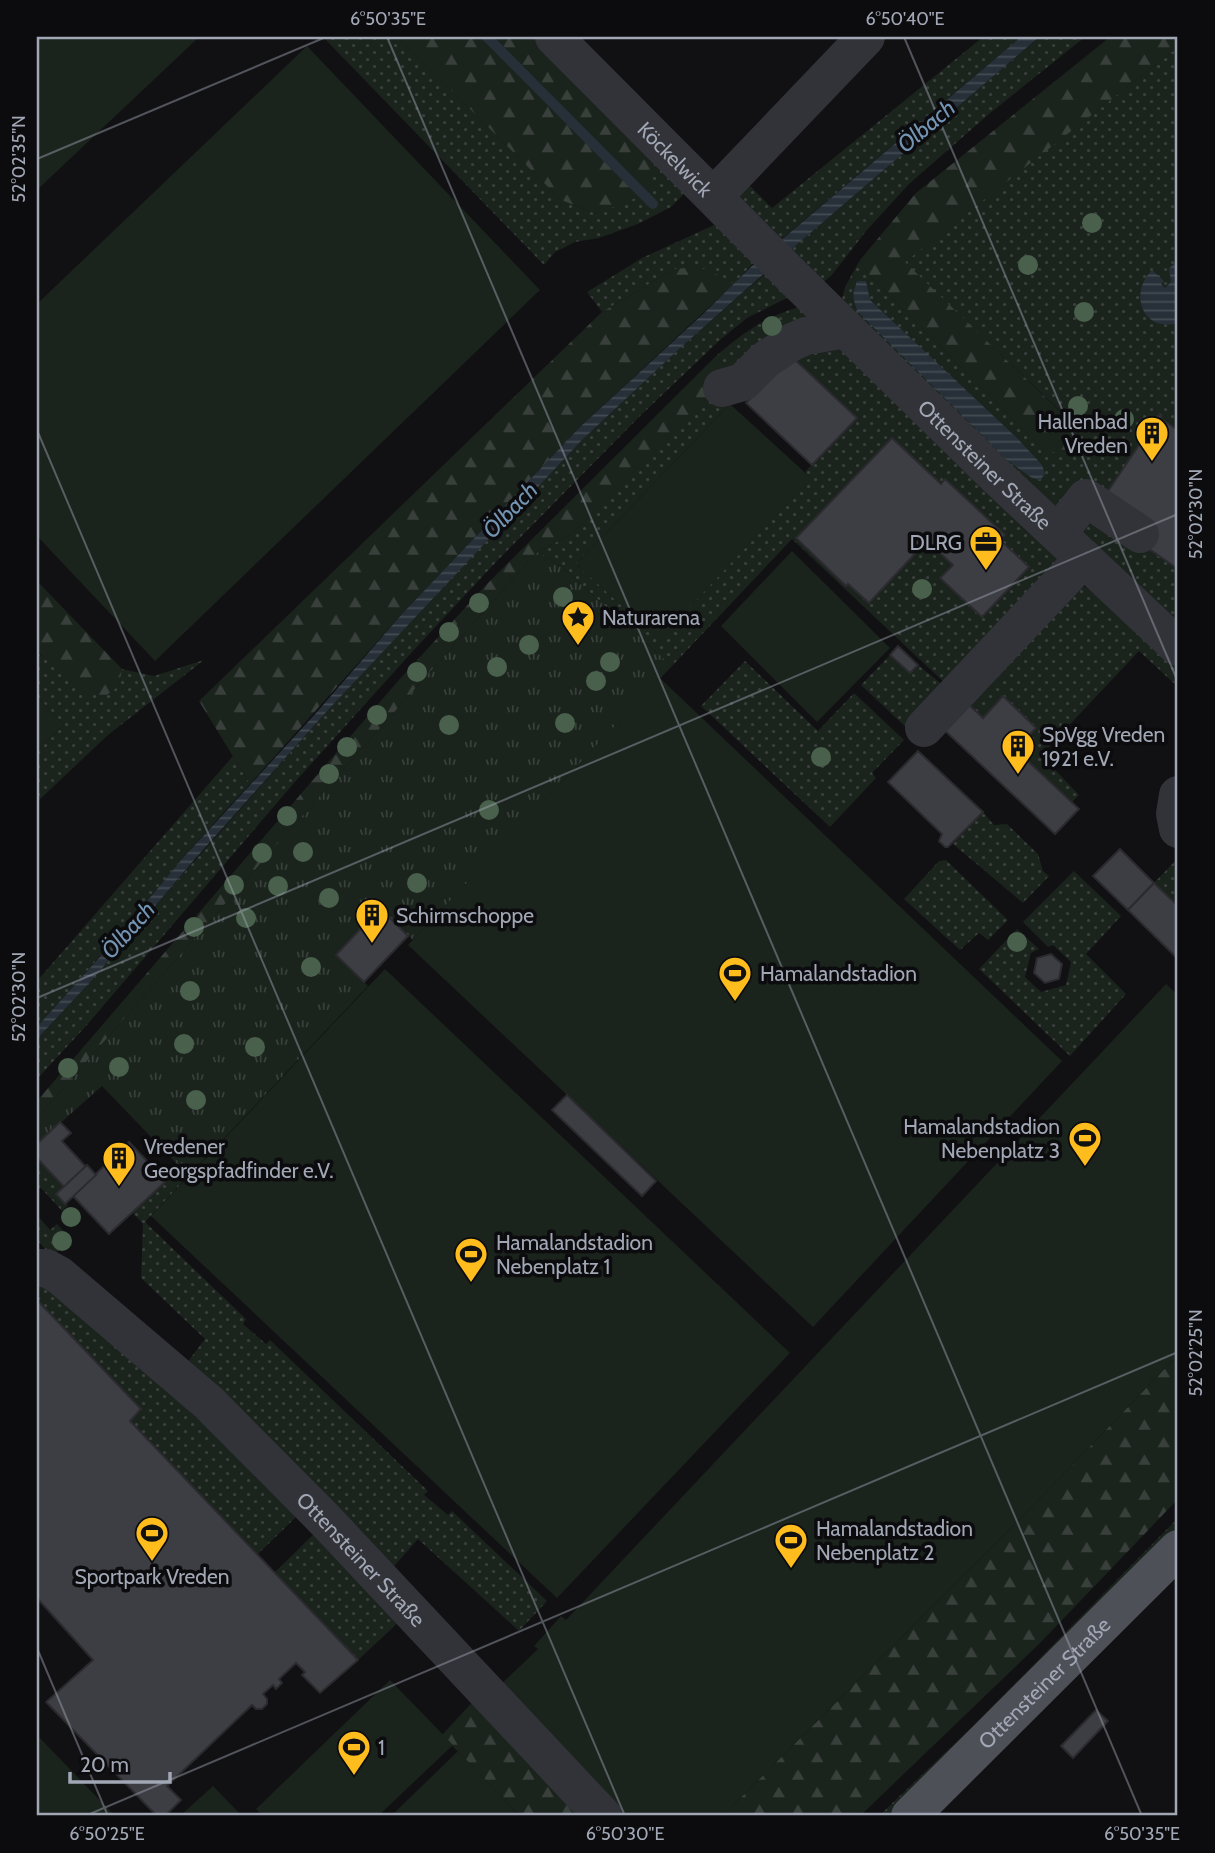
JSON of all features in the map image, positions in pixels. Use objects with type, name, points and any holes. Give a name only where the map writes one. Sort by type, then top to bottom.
[{"type":"main road","name":"Ottensteiner Straße","points":[[910,1816],[1178,1549]]},
{"type":"street","name":"Köckelwick","points":[[554,37],[795,279]]},
{"type":"street","points":[[714,197],[866,37]]},
{"type":"street","name":"Ottensteiner Straße","points":[[795,279],[996,476],[1178,647]]},
{"type":"street","points":[[722,388],[743,382],[765,360],[792,342],[806,336],[846,329]]},
{"type":"street","points":[[924,728],[1071,545],[1086,498],[1140,534]]},
{"type":"street","points":[[1178,795],[1175,814],[1178,829]]},
{"type":"street","name":"Ottensteiner Straße","points":[[37,1268],[46,1268],[59,1275],[209,1403],[326,1521],[603,1816]]},
{"type":"green space","points":[[37,37],[199,37],[37,190]]},
{"type":"green space","points":[[323,37],[398,37],[561,200],[597,214],[654,164],[687,182],[683,195],[671,207],[638,224],[599,238],[575,242],[555,252],[544,265]]},
{"type":"green space","points":[[398,37],[542,37],[654,164],[650,192],[597,214],[561,200]]},
{"type":"green space","points":[[983,37],[1021,37],[777,243],[736,204],[744,180],[772,208]]},
{"type":"green space","points":[[1039,37],[1085,37],[989,114],[909,184],[867,230],[831,276],[821,284],[787,253]]},
{"type":"green space","points":[[1110,37],[1178,37],[1178,47],[905,262],[1075,426],[1072,458],[1043,449],[868,274],[860,260],[916,193]]},
{"type":"green space","points":[[307,46],[540,290],[155,661],[37,536],[37,304]]},
{"type":"green space","points":[[1178,47],[1178,430],[1160,418],[1160,415],[1104,497],[1052,516],[841,303],[845,287],[860,260],[868,274],[1043,449],[1075,425],[904,262]]},
{"type":"green space","points":[[725,220],[754,262],[734,284],[707,270],[674,269],[602,312],[587,292],[642,258]]},
{"type":"green space","points":[[674,269],[707,269],[734,284],[580,427],[402,614],[250,784],[199,701],[602,312]]},
{"type":"green space","points":[[770,269],[795,294],[747,318],[720,340],[640,416],[496,562],[294,783],[86,1026],[37,1079],[37,1039],[94,978],[329,709],[581,441]]},
{"type":"green space","points":[[809,305],[814,308],[730,404],[576,564],[659,639],[810,478],[805,472],[856,418],[791,356],[833,342],[1057,556],[1059,570],[950,688],[792,539],[672,666],[563,568],[537,552],[572,534],[723,380],[724,365],[716,356],[759,324]]},
{"type":"green space","points":[[716,356],[724,365],[724,380],[572,534],[537,552],[37,1118],[37,1101],[398,681],[485,586]]},
{"type":"green space","points":[[730,404],[811,478],[659,640],[576,564]]},
{"type":"green space","points":[[1099,516],[1178,569],[1178,630],[1075,528]]},
{"type":"green space","points":[[792,551],[890,648],[817,722],[721,626]]},
{"type":"green space","points":[[537,552],[563,568],[672,666],[413,940],[380,909],[336,955],[368,986],[193,1171],[184,1162],[179,1166],[102,1086],[37,1144],[37,1118]]},
{"type":"green space","points":[[37,581],[122,669],[119,686],[104,697],[80,690],[37,651]]},
{"type":"green space","points":[[1082,586],[1096,591],[1178,661],[1178,687],[1139,651],[1041,755],[1079,795],[1072,802],[1016,750],[1036,728],[1004,697],[983,718],[962,699]]},
{"type":"green space","points":[[37,651],[40,655],[119,686],[122,669],[154,676],[204,660],[108,735],[37,802],[37,751],[64,725],[37,696]]},
{"type":"green space","points":[[890,655],[910,673],[918,665],[949,690],[911,732],[861,685]]},
{"type":"green space","points":[[745,661],[818,731],[854,693],[904,740],[872,773],[876,778],[830,827],[701,706]]},
{"type":"green space","name":"Hamalandstadion","points":[[660,678],[1062,1061],[813,1327],[408,945]]},
{"type":"green space","points":[[37,696],[64,725],[37,751]]},
{"type":"green space","points":[[233,756],[250,784],[37,1027],[37,981]]},
{"type":"green space","points":[[983,812],[994,825],[1007,824],[1038,854],[1043,871],[1049,876],[1023,903],[953,844]]},
{"type":"green space","points":[[1178,858],[1178,884],[1175,888],[1178,892],[1178,906],[1154,883]]},
{"type":"green space","points":[[946,860],[1008,920],[988,940],[979,933],[960,950],[904,899],[939,861]]},
{"type":"green space","points":[[1074,871],[1121,916],[1086,954],[1126,994],[1070,1056],[979,969],[1017,929],[1039,949],[1031,953],[1025,977],[1041,992],[1066,985],[1071,962],[1053,945],[1048,947],[1023,922]]},
{"type":"green space","name":"Hamalandstadion Nebenplatz 1","points":[[385,969],[790,1353],[557,1598],[151,1216]]},
{"type":"green space","points":[[1166,984],[1178,995],[1178,1355],[1014,1525],[722,1816],[625,1816],[498,1687],[538,1649],[534,1646],[561,1616],[566,1620]]},
{"type":"green space","points":[[37,1158],[66,1189],[59,1195],[68,1205],[62,1211],[41,1188],[37,1190]]},
{"type":"green space","points":[[184,1161],[193,1171],[145,1222],[246,1319],[243,1324],[266,1344],[270,1340],[428,1491],[424,1495],[448,1515],[452,1511],[547,1601],[519,1631],[418,1539],[388,1573],[183,1368],[205,1339],[141,1278],[143,1224],[132,1212]]},
{"type":"green space","points":[[37,1215],[50,1230],[57,1224],[72,1240],[57,1252],[55,1260],[37,1240]]},
{"type":"green space","points":[[37,1282],[64,1288],[299,1514],[258,1554],[130,1421],[141,1409],[37,1300]]},
{"type":"green space","points":[[1178,1355],[1178,1499],[1040,1643],[860,1816],[722,1816],[1014,1525]]},
{"type":"green space","points":[[1178,1518],[1178,1526],[903,1801],[887,1816],[879,1816],[974,1725]]},
{"type":"green space","points":[[317,1531],[402,1619],[358,1660],[275,1572]]},
{"type":"green space","name":"1","points":[[390,1680],[453,1745],[378,1816],[263,1816],[256,1809]]},
{"type":"green space","points":[[478,1696],[587,1816],[520,1816],[442,1735]]},
{"type":"green space","points":[[37,1735],[115,1816],[37,1816]]},
{"type":"green space","points":[[458,1751],[520,1816],[391,1816]]},
{"type":"green space","points":[[213,1786],[242,1816],[180,1816]]},
{"type":"water","name":"Ölbach","points":[[1021,37],[1039,37],[787,253],[581,441],[329,709],[195,859],[93,979],[37,1039],[37,1027],[183,858],[317,712],[402,614],[580,427],[760,258]]},
{"type":"water","points":[[1176,261],[1178,323],[1166,325],[1148,317],[1140,300],[1141,290],[1152,270],[1164,281],[1161,284],[1165,288],[1171,282],[1169,269]]},
{"type":"water","points":[[858,281],[866,281],[870,300],[1018,439],[1042,465],[1045,474],[1040,480],[1032,478],[1008,461],[858,312],[854,289]]},
{"type":"building","points":[[791,356],[857,418],[812,465],[746,403]]},
{"type":"building","name":"Hallenbad Vreden","points":[[1160,414],[1160,418],[1178,430],[1178,569],[1142,544],[1104,497]]},
{"type":"building","points":[[892,438],[941,484],[945,479],[1005,535],[1000,540],[1029,567],[982,617],[940,578],[953,565],[927,541],[869,603],[848,584],[846,586],[796,538]]},
{"type":"building","points":[[898,646],[918,665],[910,673],[890,655]]},
{"type":"building","name":"SpVgg Vreden 1921 e.V.","points":[[1003,696],[1036,728],[1016,750],[1079,809],[1055,834],[941,727],[965,701],[983,718]]},
{"type":"building","points":[[918,751],[983,812],[948,847],[939,841],[942,834],[888,782]]},
{"type":"building","points":[[1120,849],[1154,883],[1128,910],[1093,876]]},
{"type":"building","points":[[1154,883],[1178,906],[1178,959],[1128,910]]},
{"type":"building","name":"Schirmschoppe","points":[[380,908],[408,936],[364,982],[336,955]]},
{"type":"building","points":[[1051,954],[1062,964],[1059,979],[1045,983],[1034,973],[1037,958]]},
{"type":"building","points":[[567,1095],[656,1181],[642,1196],[552,1110]]},
{"type":"building","points":[[60,1122],[71,1133],[62,1141],[87,1168],[66,1189],[37,1158],[37,1144]]},
{"type":"building","name":"Vredener Georgspfadfinder e.V.","points":[[129,1142],[166,1181],[109,1234],[73,1196]]},
{"type":"building","points":[[87,1165],[96,1175],[65,1204],[56,1194]]},
{"type":"building","name":"Sportpark Vreden","points":[[37,1300],[141,1409],[130,1421],[358,1660],[320,1693],[302,1675],[305,1672],[296,1663],[279,1679],[282,1683],[276,1689],[273,1685],[263,1694],[267,1704],[262,1709],[256,1709],[252,1705],[167,1786],[181,1800],[165,1816],[157,1816],[46,1702],[93,1660],[37,1598]]},
{"type":"building","points":[[1096,1710],[1108,1721],[1073,1758],[1061,1746]]},
{"type":"waterway","points":[[487,37],[653,204]]},
{"type":"place","name":"Hallenbad Vreden","points":[[1152,463]]},
{"type":"place","name":"DLRG","points":[[986,572]]},
{"type":"place","name":"Naturarena","points":[[578,647]]},
{"type":"place","name":"SpVgg Vreden 1921 e.V.","points":[[1018,776]]},
{"type":"place","name":"Schirmschoppe","points":[[372,945]]},
{"type":"place","name":"Hamalandstadion","points":[[735,1003]]},
{"type":"place","name":"Hamalandstadion Nebenplatz 3","points":[[1085,1168]]},
{"type":"place","name":"Vredener Georgspfadfinder e.V.","points":[[119,1188]]},
{"type":"place","name":"Hamalandstadion Nebenplatz 1","points":[[471,1284]]},
{"type":"place","name":"Sportpark Vreden","points":[[152,1563]]},
{"type":"place","name":"Hamalandstadion Nebenplatz 2","points":[[791,1570]]},
{"type":"place","name":"1","points":[[354,1777]]}]
